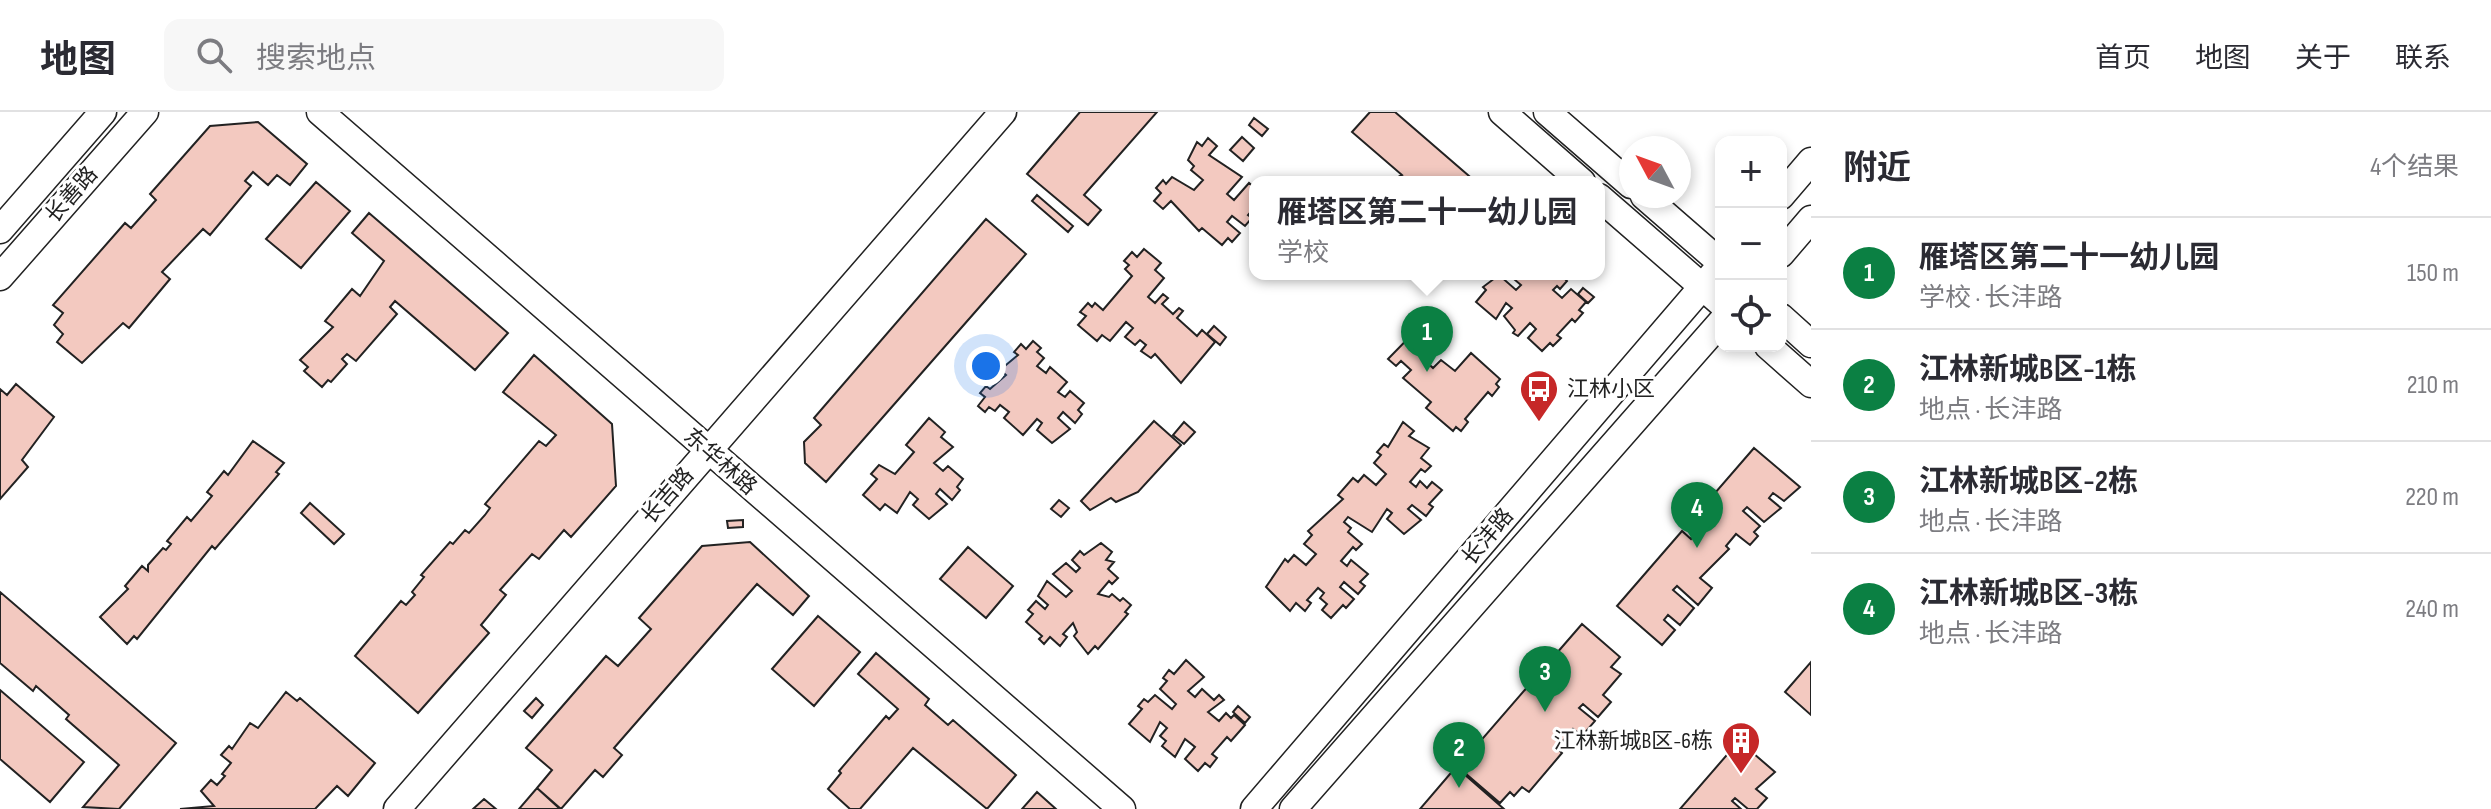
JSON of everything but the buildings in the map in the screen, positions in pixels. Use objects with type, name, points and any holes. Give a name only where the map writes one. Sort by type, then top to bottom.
[{"type":"street","name":"长善路","points":[[0,230],[103,112]]},
{"type":"street","name":"长善路","points":[[0,277],[145,112]]},
{"type":"street","name":"东华林路","points":[[320,112],[1122,809]]},
{"type":"street","name":"长吉路","points":[[397,809],[1003,112]]},
{"type":"street","points":[[1502,112],[1575,176]]},
{"type":"street","points":[[1547,112],[1619,175]]},
{"type":"street","points":[[1787,189],[1811,161]]},
{"type":"street","points":[[1605,202],[1712,295]]},
{"type":"street","points":[[1658,208],[1715,259]]},
{"type":"street","points":[[1787,247],[1811,219]]},
{"type":"street","name":"长沣路","points":[[1254,809],[1712,295]]},
{"type":"street","points":[[1787,322],[1811,344]]},
{"type":"street","name":"长沣路","points":[[1293,809],[1715,329]]},
{"type":"street","points":[[1775,352],[1811,384]]},
{"type":"place","name":"雁塔区第二十一幼儿园","points":[[1427,372]]},
{"type":"place","name":"江林小区","points":[[1539,423]]},
{"type":"place","name":"江林新城B区-3栋","points":[[1697,548]]},
{"type":"place","name":"江林新城B区-2栋","points":[[1545,712]]},
{"type":"place","name":"江林新城B区-6栋","points":[[1741,775]]},
{"type":"place","name":"江林新城B区-1栋","points":[[1459,788]]}]
